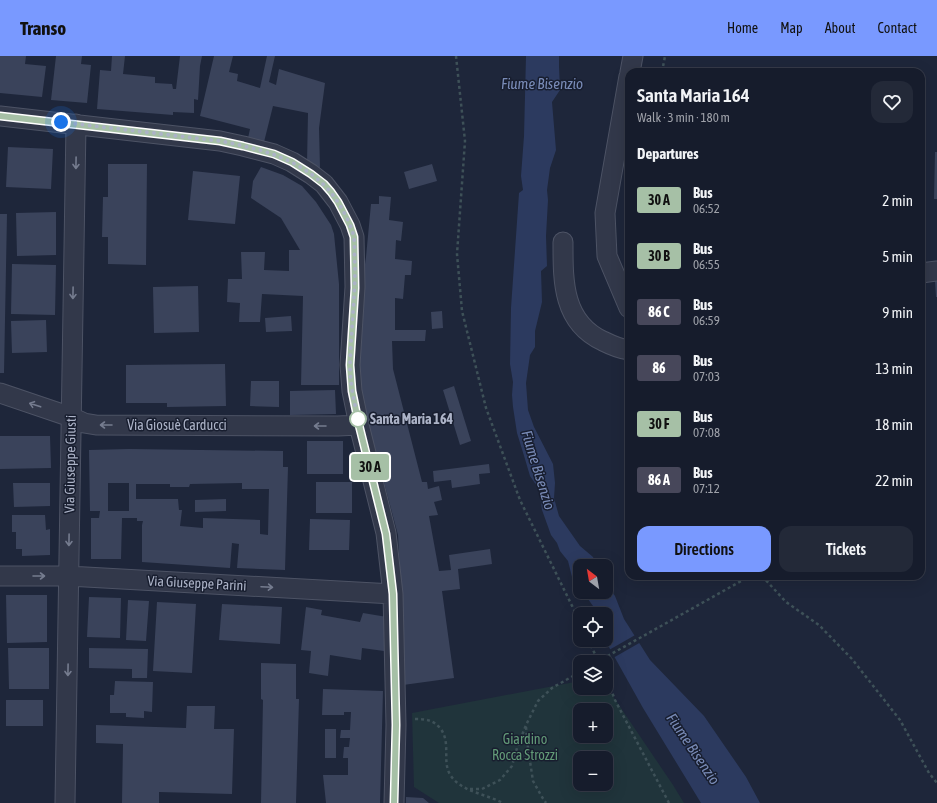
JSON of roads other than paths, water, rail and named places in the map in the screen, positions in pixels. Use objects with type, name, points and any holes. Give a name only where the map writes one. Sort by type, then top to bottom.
[{"type":"street","points":[[631,68],[633,56]]},
{"type":"street","points":[[625,99],[605,214],[607,256],[625,299]]},
{"type":"street","points":[[0,116],[220,141],[274,154],[299,166],[319,180],[331,192],[343,211],[354,237],[355,288],[350,365],[352,391],[386,534],[393,594],[396,719],[394,803]]},
{"type":"street","name":"Via Giuseppe Giusti","points":[[66,803],[68,576],[76,124]]},
{"type":"street","points":[[563,242],[564,283],[566,296],[572,313],[582,327],[596,338],[615,347],[625,349]]},
{"type":"street","points":[[925,272],[937,271]]},
{"type":"street","name":"Via Giosuè Carducci","points":[[0,393],[71,416],[84,423],[96,425],[359,425]]},
{"type":"street","name":"Via Giuseppe Parini","points":[[0,576],[68,576],[393,594]]},
{"type":"water","name":"Fiume Bisenzio","points":[[526,56],[559,56],[560,90],[552,102],[556,150],[550,168],[547,190],[547,266],[541,271],[542,302],[535,331],[535,347],[530,355],[526,383],[528,410],[534,427],[553,464],[555,483],[554,498],[559,516],[580,546],[594,559],[573,559],[573,578],[568,561],[560,551],[557,543],[551,535],[542,510],[539,489],[530,476],[517,433],[513,407],[513,382],[510,364],[511,308],[519,193],[523,190],[521,176],[524,136]]},
{"type":"water","name":"Fiume Bisenzio","points":[[613,593],[624,619],[650,660],[704,716],[746,777],[760,803],[701,803],[643,708],[609,647],[613,647],[613,607],[593,606],[588,599],[613,599]]},
{"type":"place","name":"Santa Maria 164","points":[[358,419]]},
{"type":"park label","name":"Giardino Rocca Strozzi","points":[[525,748]]}]
